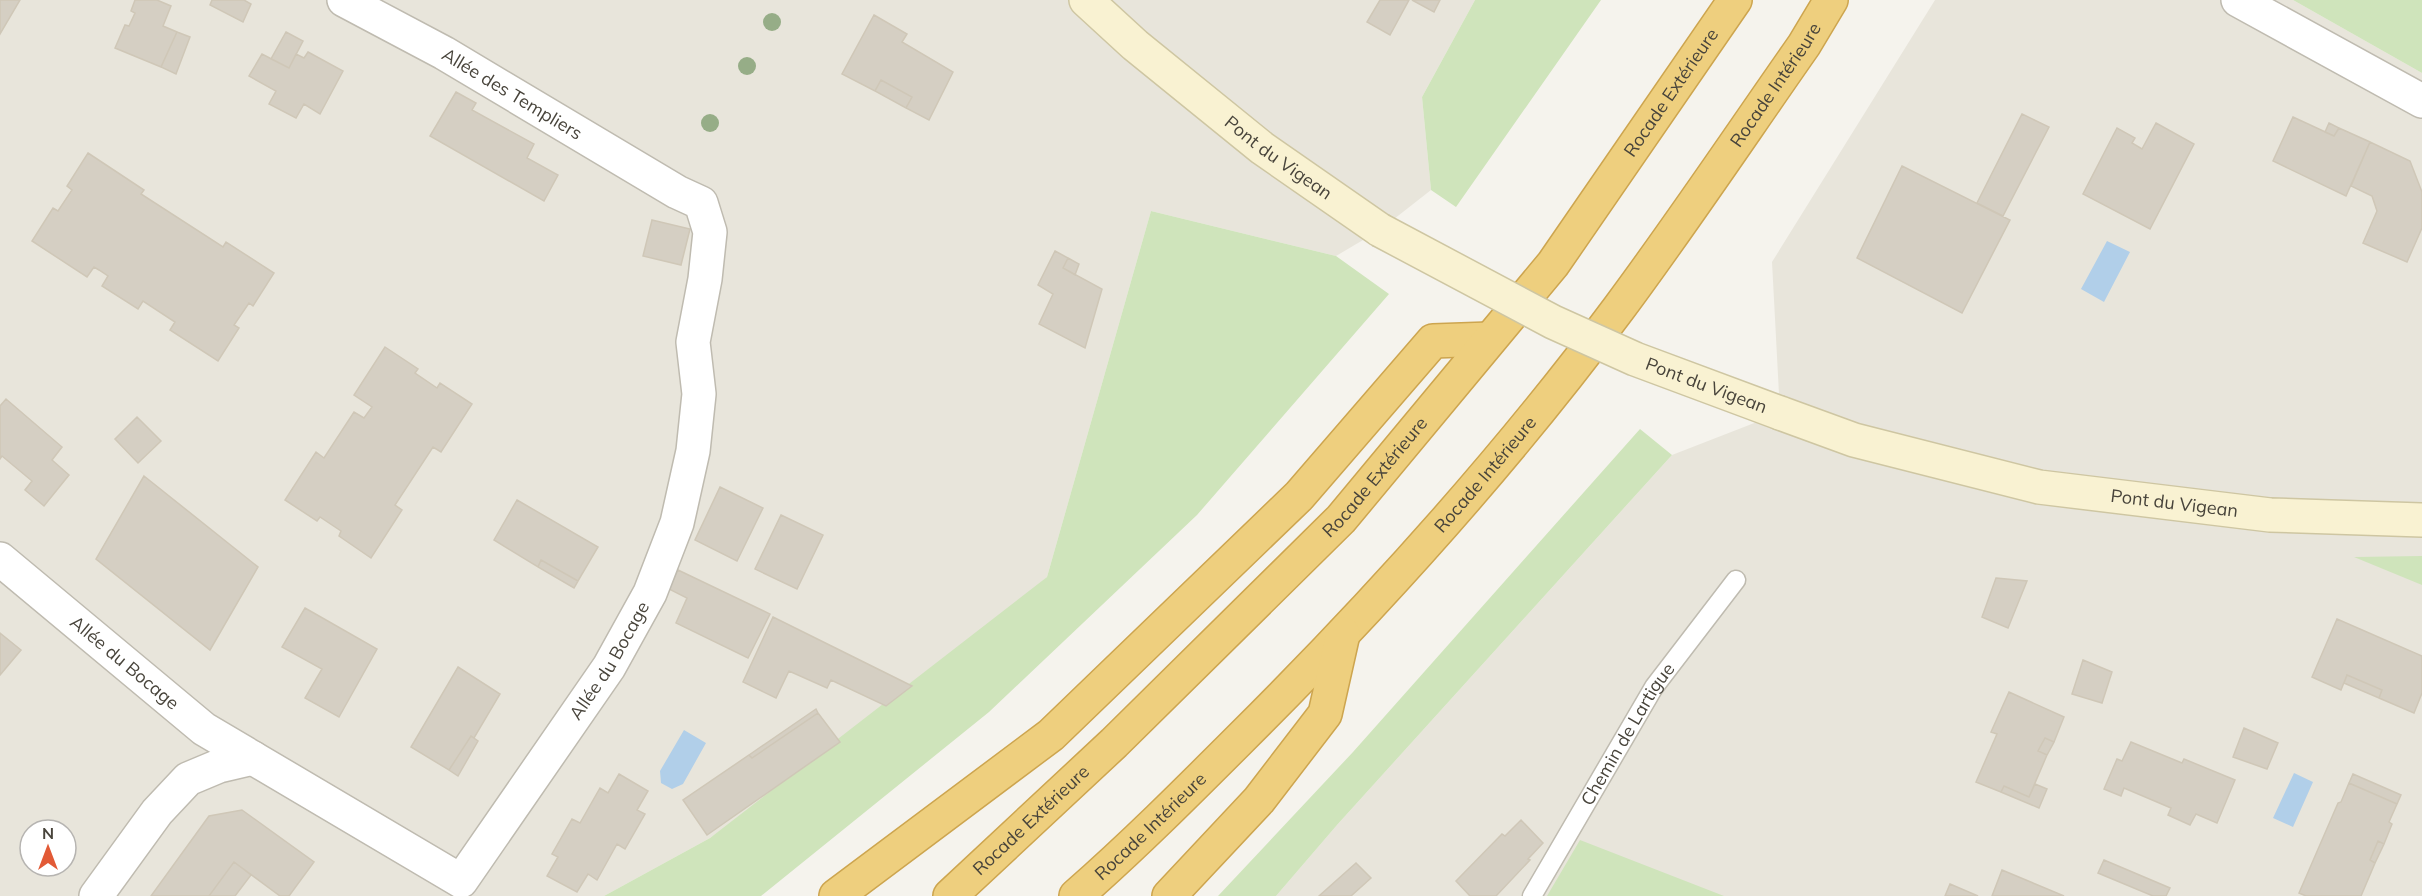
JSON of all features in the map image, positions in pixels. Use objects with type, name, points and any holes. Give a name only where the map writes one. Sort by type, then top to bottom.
[{"type":"highway","name":"Rocade Extérieure","points":[[950,896],[1114,743],[1341,519],[1553,264],[1735,0]]},
{"type":"highway","name":"Rocade Intérieure","points":[[1076,896],[1125,854],[1296,683],[1450,515],[1538,411],[1619,308],[1804,45],[1831,0]]},
{"type":"highway","points":[[836,896],[1051,735],[1299,496],[1432,341],[1490,339]]},
{"type":"highway","points":[[1169,896],[1259,800],[1325,714],[1343,633]]},
{"type":"street","name":"Allée des Templiers","points":[[344,0],[444,53],[678,192]]},
{"type":"street","name":"Pont du Vigean","points":[[1086,0],[1135,45],[1262,148],[1380,230],[1553,322],[1635,359],[1854,440],[2039,487],[2162,504],[2270,515],[2422,520]]},
{"type":"street","points":[[2238,0],[2422,101]]},
{"type":"street","name":"Allée du Bocage","points":[[0,559],[204,729],[461,880],[609,668],[650,593],[678,523],[693,451],[699,394],[693,342],[705,279],[710,231],[701,203],[678,192]]},
{"type":"street","points":[[96,896],[157,812],[188,779],[219,766],[253,758]]},
{"type":"lane","name":"Chemin de Lartigue","points":[[1532,896],[1654,687],[1736,580]]},
{"type":"shaded area","points":[[0,0],[1475,0],[1422,97],[1431,190],[1380,230],[1336,256],[1151,211],[1047,577],[917,690],[710,838],[604,896],[0,896]]},
{"type":"shaded area","points":[[1935,0],[2293,0],[2422,73],[2422,896],[1276,896],[1337,825],[1672,455],[1780,413],[1772,262]]},
{"type":"green space","points":[[1475,0],[1601,0],[1456,207],[1431,190],[1422,97]]},
{"type":"green space","points":[[2293,0],[2422,0],[2422,73]]},
{"type":"green space","points":[[1151,211],[1336,256],[1389,294],[1197,515],[989,712],[761,896],[604,896],[710,838],[1047,577]]},
{"type":"green space","points":[[1640,429],[1672,455],[1337,825],[1276,896],[1218,896],[1353,752]]},
{"type":"green space","points":[[2422,556],[2422,585],[2354,557]]},
{"type":"green space","points":[[1580,840],[1724,896],[1547,896]]},
{"type":"water","points":[[2107,241],[2130,252],[2104,302],[2081,289]]},
{"type":"water","points":[[684,730],[706,743],[683,784],[672,789],[661,783],[660,771]]},
{"type":"water","points":[[2294,773],[2313,782],[2293,827],[2273,818]]},
{"type":"building","points":[[0,0],[20,0],[0,34]]},
{"type":"building","points":[[135,0],[157,0],[171,6],[163,26],[177,32],[161,67],[115,48],[125,25],[129,26],[135,13],[131,11]]},
{"type":"building","points":[[212,0],[244,0],[251,4],[243,22],[210,5]]},
{"type":"building","points":[[1380,0],[1409,0],[1390,35],[1367,22]]},
{"type":"building","points":[[1412,0],[1440,0],[1434,12]]},
{"type":"building","points":[[874,15],[907,34],[902,42],[953,72],[929,120],[906,108],[912,97],[881,80],[875,91],[842,74]]},
{"type":"building","points":[[177,32],[190,37],[176,74],[161,67]]},
{"type":"building","points":[[286,32],[303,41],[289,68],[271,59]]},
{"type":"building","points":[[308,52],[343,71],[320,114],[304,104],[296,118],[269,104],[276,91],[249,76],[262,54],[289,68],[296,54],[304,58]]},
{"type":"building","points":[[881,80],[912,97],[906,108],[875,91]]},
{"type":"building","points":[[456,92],[476,103],[472,110],[534,144],[527,158],[558,175],[544,201],[430,136]]},
{"type":"building","points":[[2022,114],[2049,127],[2003,216],[1977,203]]},
{"type":"building","points":[[2293,117],[2334,136],[2339,128],[2370,142],[2346,196],[2273,161]]},
{"type":"building","points":[[2156,123],[2194,144],[2150,229],[2083,194],[2117,128],[2135,138],[2132,143],[2142,149]]},
{"type":"building","points":[[2329,123],[2339,128],[2334,136],[2325,132]]},
{"type":"building","points":[[2370,142],[2410,161],[2422,192],[2422,228],[2407,262],[2363,243],[2377,211],[2372,196],[2351,186]]},
{"type":"building","points":[[88,153],[144,190],[141,194],[223,247],[226,242],[274,273],[253,306],[249,303],[234,325],[239,328],[218,361],[170,330],[175,322],[143,301],[138,309],[102,286],[108,276],[99,270],[94,267],[87,277],[32,241],[53,208],[58,211],[72,190],[67,186]]},
{"type":"building","points":[[1902,166],[2010,220],[1962,313],[1857,258]]},
{"type":"building","points":[[652,220],[690,229],[681,265],[643,256]]},
{"type":"building","points":[[1055,251],[1068,258],[1063,268],[1102,289],[1085,348],[1039,324],[1053,294],[1038,285]]},
{"type":"building","points":[[1068,258],[1079,264],[1075,275],[1063,268]]},
{"type":"building","points":[[385,347],[418,369],[415,373],[437,388],[440,383],[472,404],[441,452],[433,447],[395,505],[402,510],[371,558],[339,536],[341,531],[320,517],[317,521],[285,500],[316,452],[324,458],[354,412],[364,418],[372,407],[354,395]]},
{"type":"building","points":[[6,399],[62,447],[52,460],[69,475],[44,506],[25,490],[32,481],[2,456],[0,459],[0,406]]},
{"type":"building","points":[[137,417],[161,441],[138,463],[115,439]]},
{"type":"building","points":[[144,476],[258,567],[210,650],[96,559]]},
{"type":"building","points":[[720,487],[763,508],[737,561],[695,540]]},
{"type":"building","points":[[517,500],[598,547],[578,581],[541,560],[538,567],[494,540]]},
{"type":"building","points":[[781,515],[823,535],[797,589],[755,569]]},
{"type":"building","points":[[541,560],[578,581],[574,588],[538,567]]},
{"type":"building","points":[[678,570],[770,614],[748,658],[676,623],[687,598],[669,589]]},
{"type":"building","points":[[1996,578],[2027,581],[2008,628],[1982,617]]},
{"type":"building","points":[[305,608],[377,649],[339,717],[305,698],[322,669],[282,647]]},
{"type":"building","points":[[773,617],[912,686],[886,706],[831,680],[827,688],[789,671],[776,698],[743,682]]},
{"type":"building","points":[[2337,619],[2422,656],[2422,693],[2414,713],[2379,698],[2382,690],[2347,675],[2341,690],[2312,677]]},
{"type":"building","points":[[0,633],[21,650],[0,675]]},
{"type":"building","points":[[2083,660],[2112,672],[2102,703],[2072,694]]},
{"type":"building","points":[[458,667],[500,694],[474,738],[471,736],[449,770],[411,747]]},
{"type":"building","points":[[2347,675],[2382,690],[2379,698],[2344,683]]},
{"type":"building","points":[[2009,692],[2064,717],[2054,742],[2045,738],[2038,751],[2047,755],[2029,797],[2004,786],[2001,792],[1976,782],[1997,734],[1991,732]]},
{"type":"building","points":[[816,709],[818,713],[752,758],[749,755]]},
{"type":"building","points":[[818,713],[840,742],[707,835],[683,800],[749,755],[752,758]]},
{"type":"building","points":[[2244,728],[2278,743],[2267,769],[2233,757]]},
{"type":"building","points":[[471,736],[478,741],[458,776],[449,770]]},
{"type":"building","points":[[2045,738],[2054,742],[2047,755],[2038,751]]},
{"type":"building","points":[[2131,742],[2182,763],[2184,759],[2235,780],[2217,823],[2196,814],[2190,825],[2168,815],[2171,808],[2124,788],[2121,796],[2104,789],[2117,759],[2122,761]]},
{"type":"building","points":[[619,774],[648,791],[637,810],[645,814],[625,849],[617,844],[597,880],[588,874],[577,892],[547,876],[558,857],[552,854],[572,819],[580,823],[600,788],[608,793]]},
{"type":"building","points":[[2353,774],[2401,795],[2397,804],[2349,783]]},
{"type":"building","points":[[2349,783],[2397,804],[2389,822],[2392,824],[2384,844],[2378,841],[2370,860],[2375,863],[2361,896],[2306,896],[2299,893]]},
{"type":"building","points":[[2035,784],[2047,789],[2039,808],[2001,792],[2004,786],[2029,797]]},
{"type":"building","points":[[242,810],[314,862],[289,896],[280,896],[234,862],[209,896],[151,896],[209,816]]},
{"type":"building","points":[[1521,820],[1543,843],[1496,896],[1470,896],[1456,881],[1502,834],[1505,836]]},
{"type":"building","points":[[2378,841],[2384,844],[2375,863],[2370,860]]},
{"type":"building","points":[[2104,860],[2170,888],[2166,896],[2153,896],[2098,873]]},
{"type":"building","points":[[234,862],[251,875],[235,896],[209,896]]},
{"type":"building","points":[[1356,863],[1371,878],[1351,896],[1319,896]]},
{"type":"building","points":[[2002,870],[2064,896],[1992,896]]},
{"type":"building","points":[[1950,884],[1978,896],[1945,896]]}]
